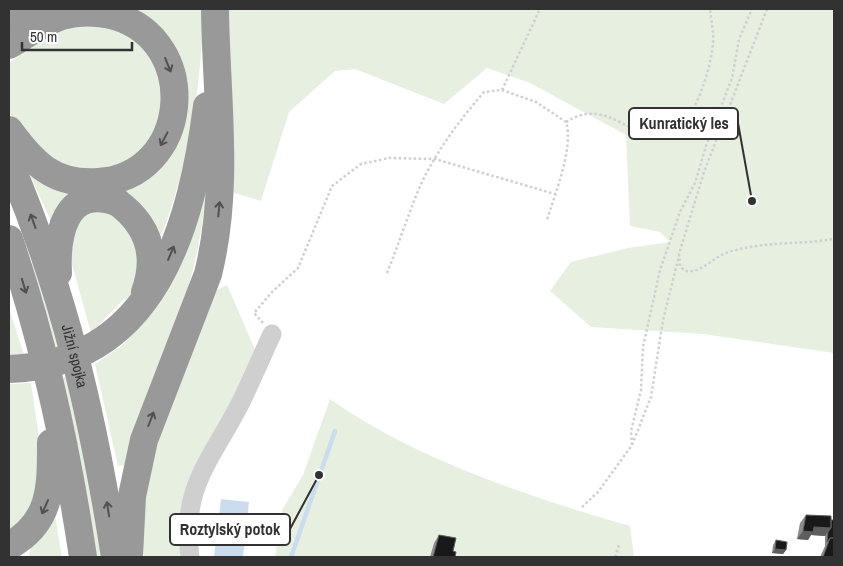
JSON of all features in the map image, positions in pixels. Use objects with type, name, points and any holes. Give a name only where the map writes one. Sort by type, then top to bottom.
[{"type":"highway","points":[[9,30],[30,9]]},
{"type":"highway","points":[[129,557],[132,496],[144,440],[205,282],[214,248],[221,191],[221,122],[215,9]]},
{"type":"highway","points":[[9,45],[62,16],[96,13],[132,24],[150,38],[165,56],[174,80],[175,100],[172,120],[158,149],[149,160],[128,175],[102,182],[73,181]]},
{"type":"highway","points":[[9,369],[37,367],[74,357],[104,340],[133,314],[166,263],[179,233],[194,187],[216,40]]},
{"type":"highway","points":[[9,130],[29,157],[40,166],[52,174],[105,194],[123,205],[137,221],[149,253],[147,287],[133,314]]},
{"type":"highway","name":"Jižní spojka","points":[[9,162],[30,212],[60,300],[96,438],[115,557]]},
{"type":"highway","points":[[60,300],[59,234],[67,216],[79,205],[88,201],[105,199],[123,205]]},
{"type":"highway","name":"Jižní spojka","points":[[9,240],[39,339],[52,391],[70,477],[83,557]]},
{"type":"highway","points":[[17,547],[40,516],[50,492],[52,391]]},
{"type":"lane","points":[[190,557],[187,535],[196,481],[241,401],[272,334]]},
{"type":"path","points":[[502,90],[540,9]]},
{"type":"path","points":[[566,122],[573,118],[595,114],[618,120],[654,136],[662,137],[682,124],[696,106],[709,68],[714,42],[710,9]]},
{"type":"path","points":[[632,445],[630,432],[641,390],[643,347],[660,270],[680,212],[695,183],[706,146],[732,78],[737,48],[752,9]]},
{"type":"path","points":[[582,507],[598,492],[632,445],[651,397],[663,320],[679,254],[704,172],[768,9]]},
{"type":"path","points":[[387,274],[419,190],[435,159],[465,114],[484,92],[502,90],[536,102],[566,122],[568,139],[556,194],[547,220]]},
{"type":"path","points":[[254,313],[272,292],[298,268],[332,186],[361,164],[389,158],[435,159],[556,194]]},
{"type":"path","points":[[679,254],[682,269],[688,272],[699,269],[724,254],[740,249],[834,239]]},
{"type":"path","points":[[615,557],[619,544]]},
{"type":"green space","points":[[127,9],[203,9],[197,95],[187,151],[162,234],[158,234],[142,207],[124,190],[184,113]]},
{"type":"green space","points":[[229,9],[834,9],[834,353],[703,334],[591,327],[550,291],[571,262],[628,248],[670,242],[660,232],[630,226],[626,135],[530,83],[487,68],[444,104],[355,69],[335,71],[289,112],[261,201],[232,192]]},
{"type":"green space","points":[[90,22],[127,32],[153,56],[165,95],[156,133],[132,160],[87,172],[53,160],[19,130],[9,112],[9,63],[48,34]]},
{"type":"green space","points":[[32,173],[76,192],[51,221],[30,175]]},
{"type":"green space","points":[[206,182],[197,254],[188,290],[126,465],[118,466],[95,364],[125,343],[155,307]]},
{"type":"green space","points":[[104,210],[127,223],[141,261],[131,300],[124,299],[91,333],[67,246],[82,214]]},
{"type":"green space","points":[[31,263],[34,263],[60,346],[53,349]]},
{"type":"green space","points":[[227,285],[257,354],[181,518],[180,557],[144,557],[142,516],[150,458],[211,293]]},
{"type":"green space","points":[[9,308],[24,355],[9,356]]},
{"type":"green space","points":[[68,376],[104,557],[95,557],[61,378]]},
{"type":"green space","points":[[31,383],[43,464],[41,495],[9,537],[9,384]]},
{"type":"green space","points":[[330,399],[363,420],[436,458],[513,489],[630,526],[634,557],[275,557],[282,510],[303,475]]},
{"type":"green space","points":[[55,516],[62,557],[28,557],[31,547],[43,536]]},
{"type":"water","points":[[221,499],[249,502],[243,557],[214,557]]},
{"type":"building","points":[[806,515],[831,516],[831,528],[814,527],[813,532],[803,531]]},
{"type":"building","points":[[831,520],[834,520],[834,538],[830,538],[827,542],[828,532],[831,528]]},
{"type":"building","points":[[439,535],[456,538],[453,551],[456,552],[455,557],[433,557]]},
{"type":"building","points":[[830,538],[834,538],[834,557],[823,557]]},
{"type":"building","points":[[776,540],[787,542],[786,550],[775,549]]},
{"type":"waterway","points":[[291,557],[335,431]]},
{"type":"place","name":"Kunratický les","points":[[752,201]]},
{"type":"place","name":"Roztylský potok","points":[[319,475]]}]
